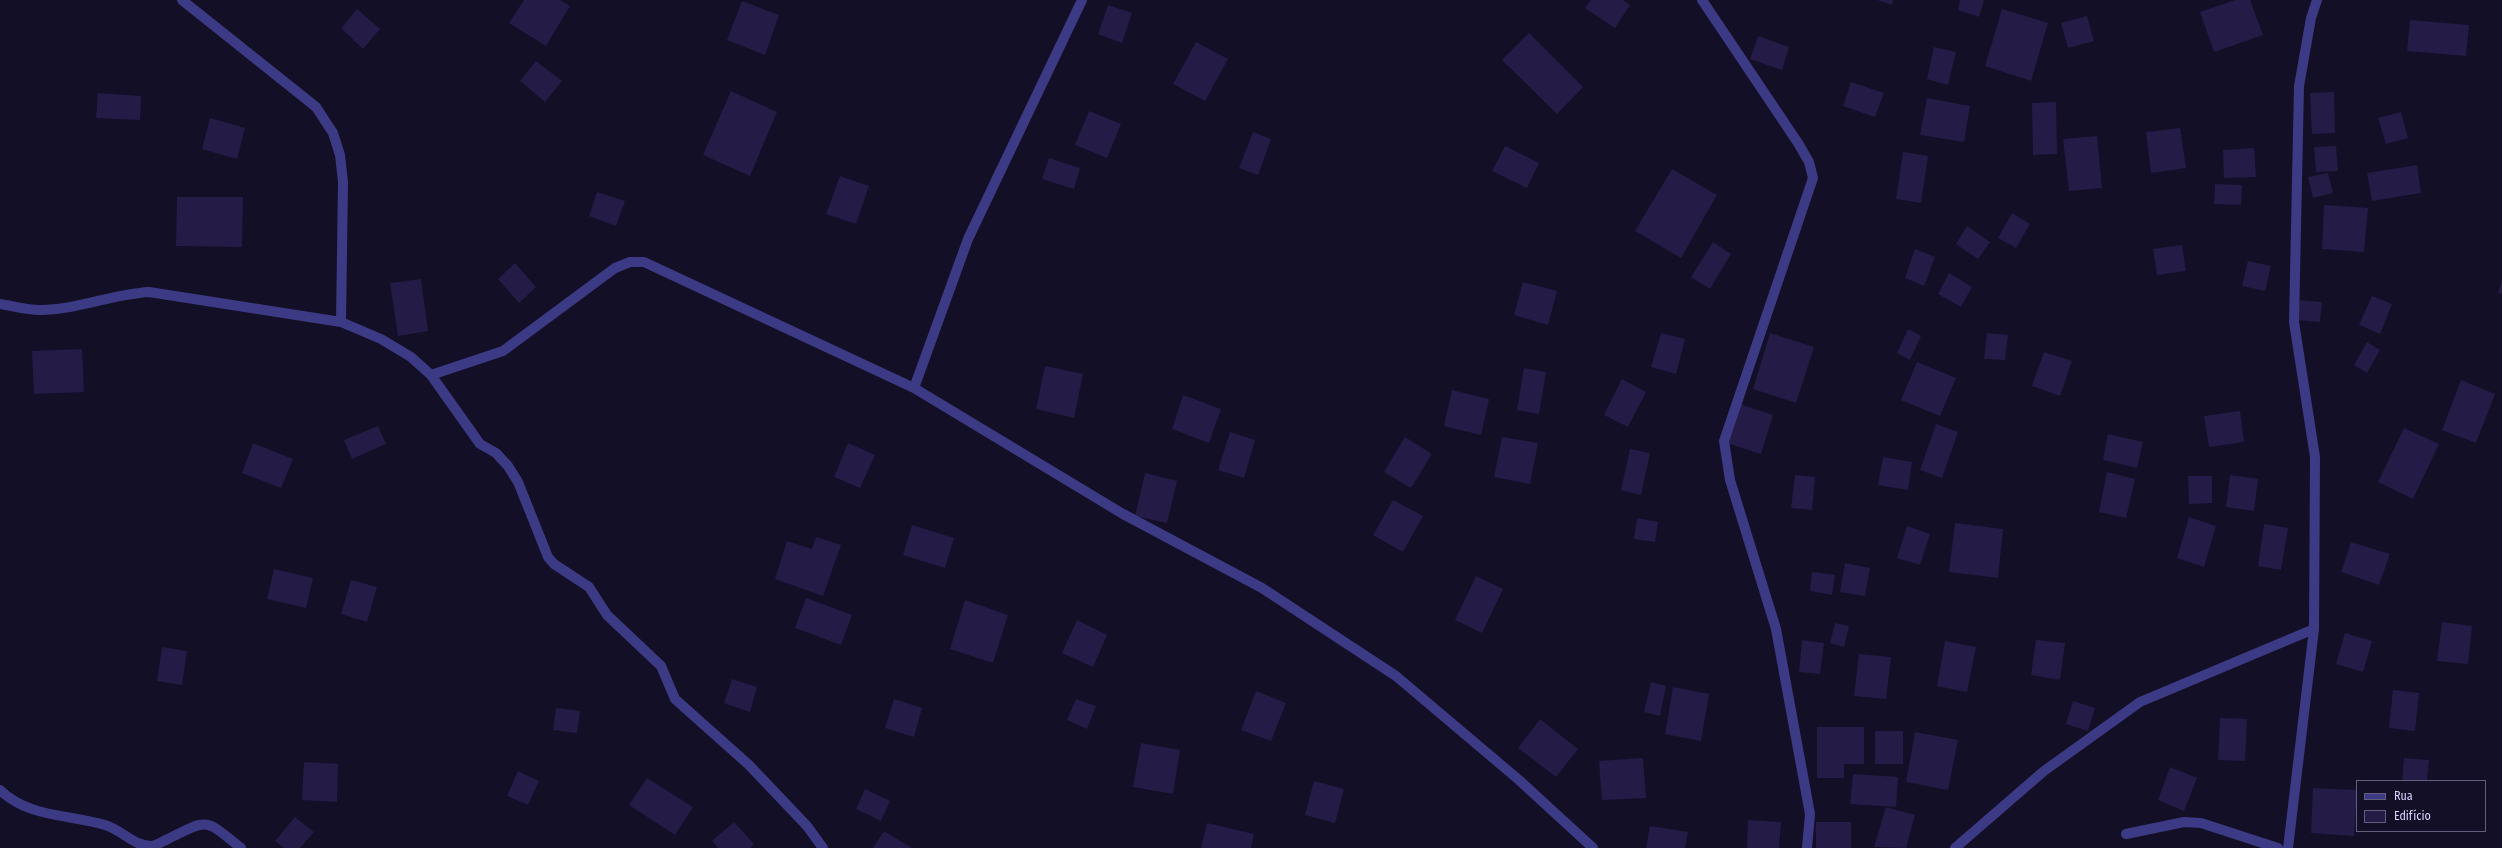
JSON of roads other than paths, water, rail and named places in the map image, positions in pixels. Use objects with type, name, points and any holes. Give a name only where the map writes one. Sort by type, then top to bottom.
[{"type":"street","points":[[182,0],[316,107],[333,133],[340,156],[343,182],[341,322]]},
{"type":"street","points":[[914,388],[968,239],[1082,0]]},
{"type":"street","points":[[1702,0],[1798,143],[1809,162],[1813,178],[1724,441],[1730,480],[1776,629],[1810,814],[1807,848]]},
{"type":"street","points":[[2288,848],[2314,629],[2315,457],[2294,322],[2299,86],[2311,18],[2317,0]]},
{"type":"street","points":[[431,375],[503,351],[614,268],[630,262],[644,262],[914,388],[1123,514],[1262,588],[1396,676],[1520,780],[1593,848]]},
{"type":"street","points":[[0,304],[38,310],[55,309],[132,293],[149,292],[341,322],[381,339],[405,354],[431,375],[480,444],[496,453],[508,466],[518,482],[548,557],[554,564],[589,587],[608,615],[661,666],[675,699],[749,765],[807,826],[823,848]]},
{"type":"street","points":[[1955,848],[2044,771],[2140,702],[2314,629]]},
{"type":"street","points":[[0,790],[6,796],[36,812],[106,825],[135,842],[153,846],[199,823],[215,826],[241,848]]},
{"type":"street","points":[[2126,834],[2184,822],[2201,822],[2278,848]]}]
